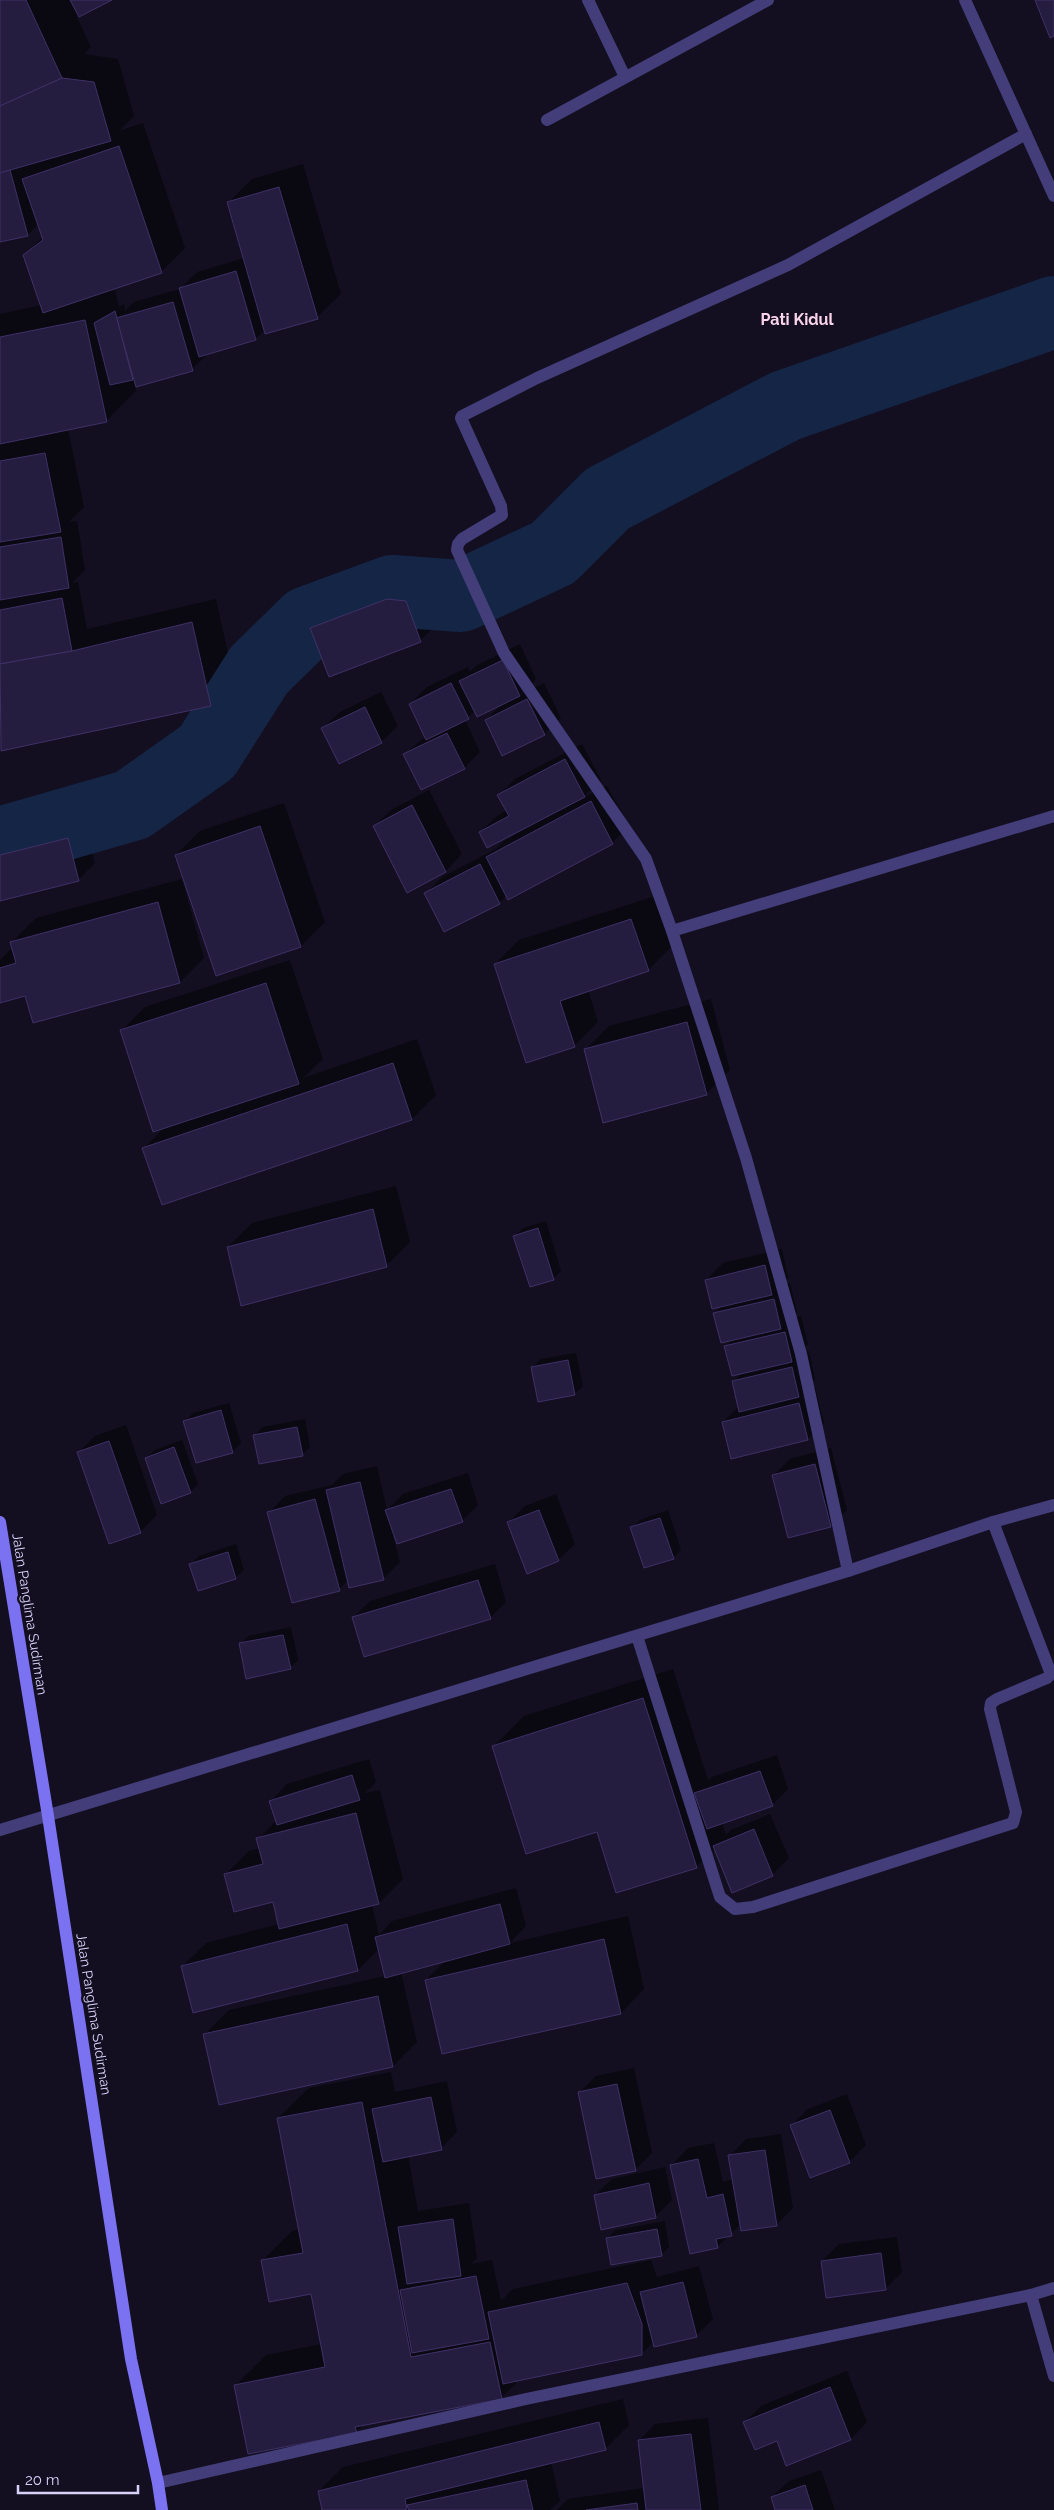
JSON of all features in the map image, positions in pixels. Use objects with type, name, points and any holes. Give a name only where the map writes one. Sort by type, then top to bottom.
[{"type":"main road","name":"Jalan Panglima Sudirman","points":[[0,1522],[48,1816],[131,2359],[158,2483],[162,2510]]},
{"type":"street","points":[[588,0],[625,77]]},
{"type":"street","points":[[547,120],[768,0]]},
{"type":"street","points":[[965,0],[1054,196]]},
{"type":"street","points":[[848,1571],[801,1354],[746,1158],[672,932],[646,859],[540,709],[494,636],[457,550],[458,544],[462,539],[502,515],[501,506],[462,422],[462,416],[536,378],[788,265],[1026,134]]},
{"type":"street","points":[[672,932],[1054,816]]},
{"type":"street","points":[[0,1830],[848,1571],[993,1522],[1054,1506]]},
{"type":"street","points":[[637,1636],[720,1897],[735,1909],[753,1907],[930,1851],[1013,1823],[1016,1812],[990,1709],[991,1703],[1047,1678],[1051,1674],[993,1522]]},
{"type":"street","points":[[158,2483],[526,2399],[1054,2288]]},
{"type":"street","points":[[1031,2294],[1054,2376]]},
{"type":"building","points":[[0,0],[26,0],[62,78],[0,106]]},
{"type":"building","points":[[70,0],[112,0],[79,17]]},
{"type":"building","points":[[1035,0],[1054,0],[1054,36],[1050,38]]},
{"type":"building","points":[[62,78],[94,82],[111,141],[0,173],[0,106]]},
{"type":"building","points":[[119,146],[162,273],[43,313],[23,255],[43,240],[22,179]]},
{"type":"building","points":[[10,170],[28,236],[0,242],[0,173]]},
{"type":"building","points":[[279,187],[318,319],[265,334],[227,202]]},
{"type":"building","points":[[236,271],[256,340],[199,357],[179,288]]},
{"type":"building","points":[[173,302],[193,371],[136,387],[116,318]]},
{"type":"building","points":[[115,311],[133,380],[110,385],[94,323]]},
{"type":"building","points":[[85,320],[107,422],[0,444],[0,337]]},
{"type":"building","points":[[45,453],[61,532],[0,542],[0,461]]},
{"type":"building","points":[[61,537],[69,588],[0,600],[0,547]]},
{"type":"building","points":[[62,598],[72,651],[0,664],[0,610]]},
{"type":"building","points":[[387,599],[406,601],[421,642],[329,677],[310,628]]},
{"type":"building","points":[[192,622],[211,706],[1,751],[0,664],[72,651]]},
{"type":"building","points":[[503,660],[520,696],[477,717],[459,681]]},
{"type":"building","points":[[451,683],[469,719],[426,740],[409,704]]},
{"type":"building","points":[[527,699],[545,735],[502,756],[485,720]]},
{"type":"building","points":[[365,707],[382,743],[339,764],[321,728]]},
{"type":"building","points":[[447,733],[465,769],[421,790],[403,754]]},
{"type":"building","points":[[565,759],[585,797],[487,848],[479,832],[509,816],[497,795]]},
{"type":"building","points":[[591,801],[613,844],[508,900],[486,857]]},
{"type":"building","points":[[412,805],[446,872],[407,893],[373,826]]},
{"type":"building","points":[[260,826],[301,947],[216,976],[175,855]]},
{"type":"building","points":[[68,838],[79,881],[0,901],[0,855]]},
{"type":"building","points":[[480,864],[500,904],[444,932],[424,893]]},
{"type":"building","points":[[158,902],[180,983],[33,1023],[25,996],[0,1003],[0,968],[16,963],[10,942]]},
{"type":"building","points":[[631,919],[649,971],[560,1001],[575,1047],[526,1063],[494,964]]},
{"type":"building","points":[[266,983],[299,1084],[153,1132],[120,1030]]},
{"type":"building","points":[[687,1022],[707,1095],[603,1123],[584,1049]]},
{"type":"building","points":[[393,1063],[412,1120],[162,1205],[142,1148]]},
{"type":"building","points":[[373,1209],[387,1267],[241,1306],[227,1247]]},
{"type":"building","points":[[538,1228],[554,1280],[530,1287],[513,1236]]},
{"type":"building","points":[[765,1265],[772,1295],[712,1309],[705,1280]]},
{"type":"building","points":[[774,1299],[781,1329],[721,1343],[713,1313]]},
{"type":"building","points":[[785,1332],[792,1362],[732,1376],[724,1346]]},
{"type":"building","points":[[568,1360],[575,1395],[538,1402],[531,1367]]},
{"type":"building","points":[[792,1367],[799,1397],[739,1412],[732,1381]]},
{"type":"building","points":[[799,1403],[808,1440],[731,1459],[722,1422]]},
{"type":"building","points":[[221,1410],[233,1453],[196,1463],[183,1421]]},
{"type":"building","points":[[297,1427],[303,1456],[259,1464],[253,1435]]},
{"type":"building","points":[[109,1441],[141,1533],[109,1544],[77,1452]]},
{"type":"building","points":[[174,1447],[191,1493],[161,1504],[145,1458]]},
{"type":"building","points":[[815,1464],[831,1527],[788,1538],[772,1475]]},
{"type":"building","points":[[360,1482],[384,1580],[349,1588],[326,1490]]},
{"type":"building","points":[[451,1489],[463,1522],[397,1544],[385,1510]]},
{"type":"building","points":[[315,1499],[340,1591],[292,1603],[267,1512]]},
{"type":"building","points":[[539,1510],[559,1561],[527,1574],[507,1522]]},
{"type":"building","points":[[660,1518],[674,1559],[644,1568],[630,1527]]},
{"type":"building","points":[[228,1552],[236,1579],[198,1591],[189,1564]]},
{"type":"building","points":[[478,1580],[491,1619],[364,1657],[352,1617]]},
{"type":"building","points":[[283,1635],[291,1669],[246,1679],[239,1643]]},
{"type":"building","points":[[643,1698],[697,1868],[616,1893],[597,1832],[526,1854],[492,1746]]},
{"type":"building","points":[[760,1771],[773,1806],[707,1829],[694,1793]]},
{"type":"building","points":[[352,1775],[360,1800],[277,1825],[269,1801]]},
{"type":"building","points":[[356,1813],[379,1904],[279,1929],[273,1902],[234,1912],[224,1874],[263,1864],[256,1838]]},
{"type":"building","points":[[754,1829],[773,1876],[732,1893],[713,1846]]},
{"type":"building","points":[[500,1904],[510,1944],[385,1978],[375,1937]]},
{"type":"building","points":[[347,1924],[358,1971],[193,2013],[181,1966]]},
{"type":"building","points":[[604,1939],[621,2014],[442,2054],[425,1980]]},
{"type":"building","points":[[378,1996],[393,2067],[219,2105],[203,2034]]},
{"type":"building","points":[[617,2084],[636,2171],[596,2179],[578,2092]]},
{"type":"building","points":[[431,2097],[442,2150],[383,2162],[372,2109]]},
{"type":"building","points":[[362,2102],[411,2357],[490,2342],[502,2399],[355,2427],[357,2433],[248,2454],[234,2385],[325,2367],[311,2294],[269,2302],[261,2260],[303,2253],[277,2118]]},
{"type":"building","points":[[830,2110],[850,2163],[810,2178],[790,2125]]},
{"type":"building","points":[[765,2150],[777,2226],[741,2231],[728,2155]]},
{"type":"building","points":[[698,2159],[707,2198],[723,2194],[732,2236],[716,2239],[718,2248],[690,2254],[670,2165]]},
{"type":"building","points":[[649,2183],[656,2218],[601,2230],[594,2195]]},
{"type":"building","points":[[453,2219],[461,2276],[407,2284],[398,2227]]},
{"type":"building","points":[[657,2229],[662,2256],[611,2265],[606,2238]]},
{"type":"building","points":[[881,2253],[886,2290],[826,2298],[821,2261]]},
{"type":"building","points":[[476,2276],[489,2339],[412,2353],[400,2290]]},
{"type":"building","points":[[683,2282],[697,2337],[654,2347],[640,2292]]},
{"type":"building","points":[[627,2283],[642,2324],[642,2355],[503,2384],[488,2312]]},
{"type":"building","points":[[830,2387],[851,2440],[786,2466],[777,2441],[755,2450],[743,2422]]},
{"type":"building","points":[[599,2422],[606,2450],[405,2499],[407,2509],[404,2510],[322,2510],[318,2491]]},
{"type":"building","points":[[691,2434],[701,2510],[646,2510],[638,2440]]},
{"type":"building","points":[[526,2480],[533,2510],[409,2510],[407,2505]]},
{"type":"building","points":[[805,2485],[813,2510],[775,2510],[771,2497]]},
{"type":"building","points":[[637,2503],[638,2510],[586,2510]]},
{"type":"waterway","points":[[0,843],[132,805],[207,752],[259,670],[308,622],[392,591],[461,596],[553,553],[607,499],[785,406],[1054,312]]},
{"type":"district","name":"Pati Kidul","points":[[797,319]]}]
